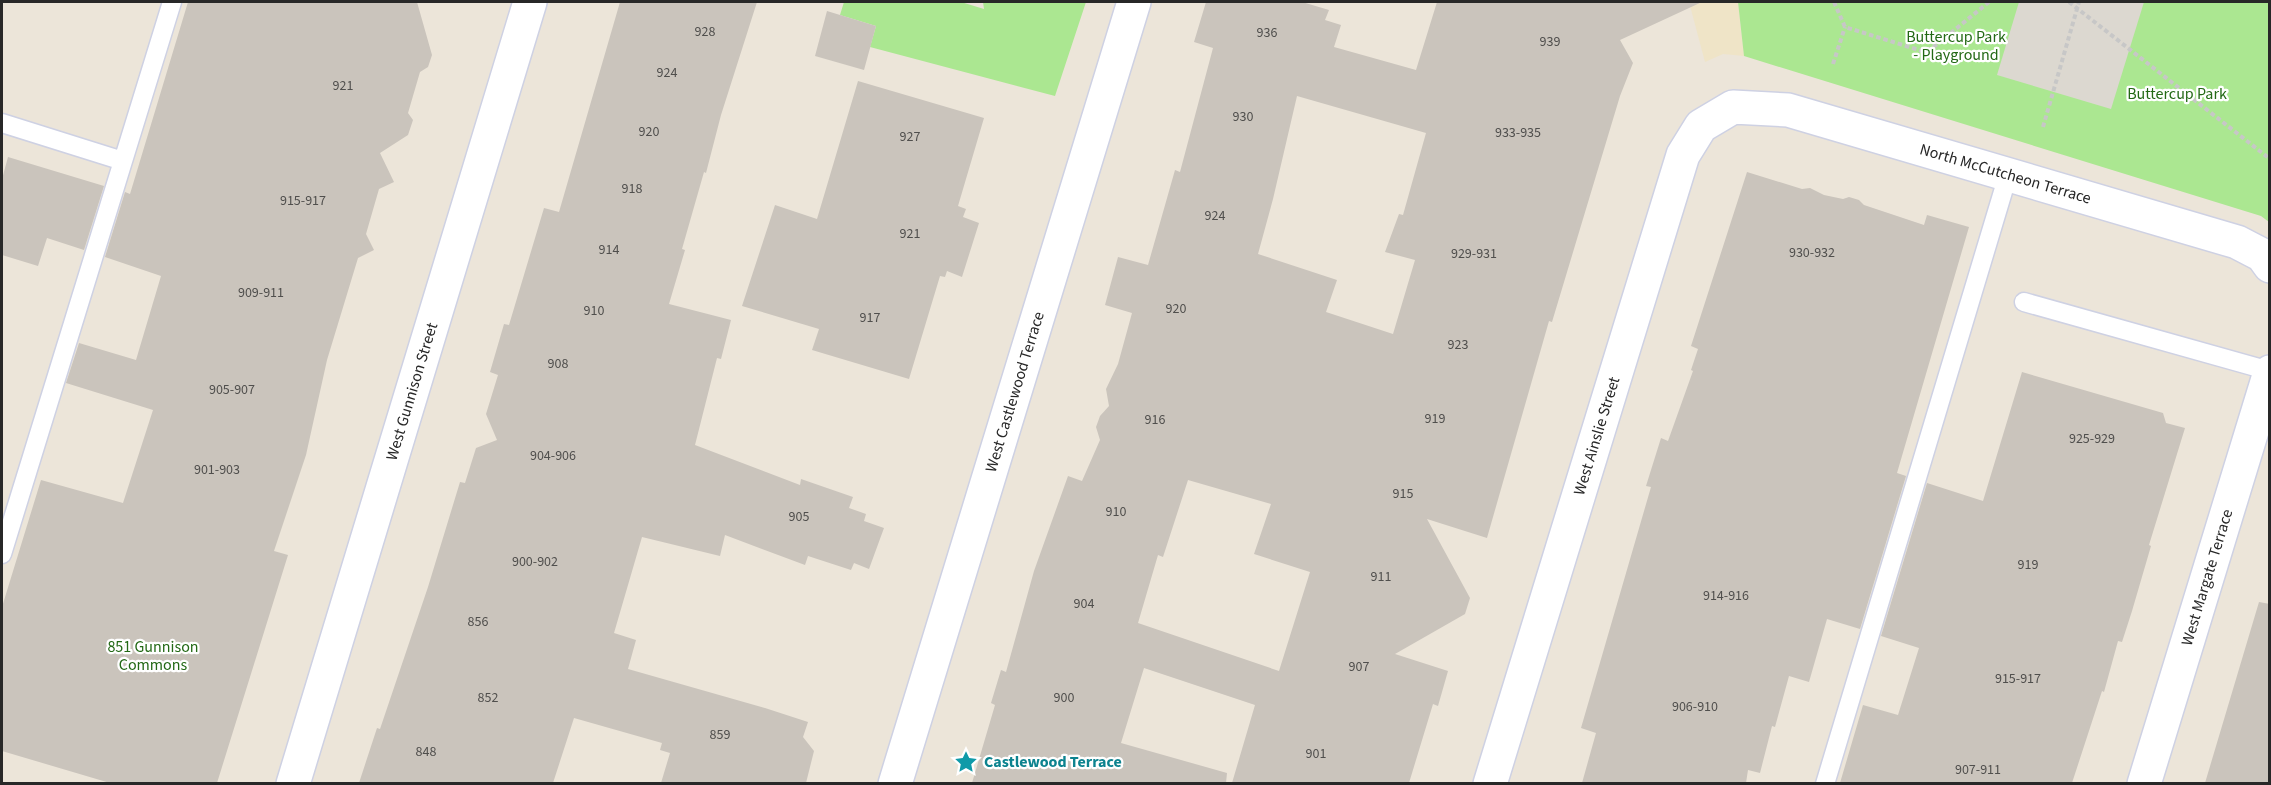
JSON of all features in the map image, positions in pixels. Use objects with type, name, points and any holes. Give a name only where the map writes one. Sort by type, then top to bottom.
[{"type":"street","name":"West Gunnison Street","points":[[293,783],[530,2]]},
{"type":"street","name":"West Castlewood Terrace","points":[[895,783],[1134,2]]},
{"type":"street","name":"North McCutcheon Terrace","points":[[1732,107],[1788,110],[2237,243],[2262,255],[2269,265]]},
{"type":"street","name":"West Ainslie Street","points":[[1490,783],[1683,155],[1701,126],[1732,107]]},
{"type":"street","name":"West Margate Terrace","points":[[2144,783],[2270,372]]},
{"type":"lane","points":[[2,554],[172,2]]},
{"type":"lane","points":[[2,123],[123,161]]},
{"type":"lane","points":[[1825,783],[2008,175]]},
{"type":"lane","points":[[2024,302],[2270,372]]},
{"type":"path","points":[[1833,64],[1845,27],[1834,2]]},
{"type":"path","points":[[1845,27],[1922,51],[1931,49],[1989,2]]},
{"type":"path","points":[[2069,2],[2270,159]]},
{"type":"path","points":[[2043,127],[2079,2]]},
{"type":"shaded area","points":[[1689,2],[1738,2],[1744,56],[1723,54],[1705,62]]},
{"type":"shaded area","points":[[2019,2],[2144,2],[2111,109],[1997,75]]},
{"type":"green space","points":[[844,2],[961,2],[984,9],[983,2],[1086,2],[1055,96],[870,47],[876,26],[840,15]]},
{"type":"green space","name":"Buttercup Park","points":[[1738,2],[2269,2],[2269,222],[2261,216],[1744,56]]},
{"type":"building","points":[[188,2],[417,2],[432,55],[428,67],[420,72],[408,113],[413,120],[408,135],[380,153],[394,182],[379,189],[366,234],[374,250],[358,258],[327,360],[306,455],[274,551],[288,555],[217,783],[110,783],[2,751],[2,607],[41,480],[123,503],[153,410],[66,383],[79,343],[136,360],[161,276],[105,257],[125,192],[130,194]]},
{"type":"building","points":[[620,2],[757,2],[721,115],[706,173],[704,172],[669,304],[731,320],[721,359],[717,358],[695,445],[800,485],[801,479],[853,497],[849,508],[866,514],[864,521],[884,528],[869,569],[854,563],[851,570],[808,556],[805,565],[725,535],[720,556],[642,537],[614,633],[636,640],[628,669],[808,722],[803,737],[814,751],[806,783],[661,783],[670,753],[660,750],[662,743],[574,718],[553,783],[359,783],[377,728],[380,729],[428,587],[460,482],[465,483],[476,448],[497,440],[486,414],[498,375],[490,372],[504,324],[509,325],[544,208],[559,212]]},
{"type":"building","points":[[1206,2],[1302,2],[1329,10],[1325,20],[1341,25],[1334,47],[1416,70],[1437,2],[1702,2],[1620,40],[1633,63],[1620,96],[1552,322],[1549,321],[1487,538],[1427,519],[1470,598],[1465,614],[1395,654],[1448,671],[1438,706],[1433,704],[1409,783],[1232,783],[1255,705],[1144,668],[1121,743],[1227,773],[1226,783],[972,783],[995,705],[991,703],[1001,670],[1006,672],[1034,571],[1068,476],[1082,481],[1100,440],[1096,427],[1100,416],[1109,406],[1106,389],[1118,364],[1132,313],[1105,305],[1118,257],[1148,265],[1175,170],[1180,172],[1213,48],[1194,42]],"holes":[[[1297,96],[1426,133],[1403,215],[1399,214],[1385,252],[1415,260],[1393,334],[1326,312],[1337,280],[1258,254]],[[1188,480],[1271,504],[1254,554],[1310,572],[1279,671],[1138,623],[1158,555],[1163,557]]]},
{"type":"building","points":[[827,11],[876,26],[864,70],[815,56]]},
{"type":"building","points":[[858,81],[984,118],[958,206],[966,209],[963,217],[979,223],[962,277],[947,271],[945,277],[940,276],[909,379],[812,350],[819,329],[742,306],[775,205],[817,219]]},
{"type":"building","points":[[8,157],[104,186],[84,250],[47,238],[38,266],[2,255],[2,179]]},
{"type":"building","points":[[1747,172],[1802,189],[1810,188],[1824,195],[1843,199],[1849,197],[1859,200],[1864,205],[1924,225],[1927,215],[1969,227],[1897,473],[1906,476],[1860,629],[1827,619],[1809,682],[1789,676],[1775,727],[1772,726],[1760,773],[1748,770],[1746,783],[1582,783],[1596,733],[1581,728],[1651,487],[1646,486],[1661,438],[1668,441],[1693,371],[1691,370],[1698,349],[1691,346]]},
{"type":"building","points":[[2022,372],[2163,413],[2166,423],[2185,428],[2149,545],[2151,546],[2132,611],[2122,642],[2118,641],[2104,692],[2102,691],[2072,783],[1840,783],[1863,705],[1898,715],[1919,648],[1881,636],[1927,483],[1983,501]]},
{"type":"building","points":[[2259,602],[2270,604],[2270,783],[2205,783]]},
{"type":"place","name":"Castlewood Terrace","points":[[966,762]]},
{"type":"park label","name":"Buttercup Park - Playground","points":[[1956,46]]},
{"type":"park label","name":"851 Gunnison Commons","points":[[153,656]]}]
